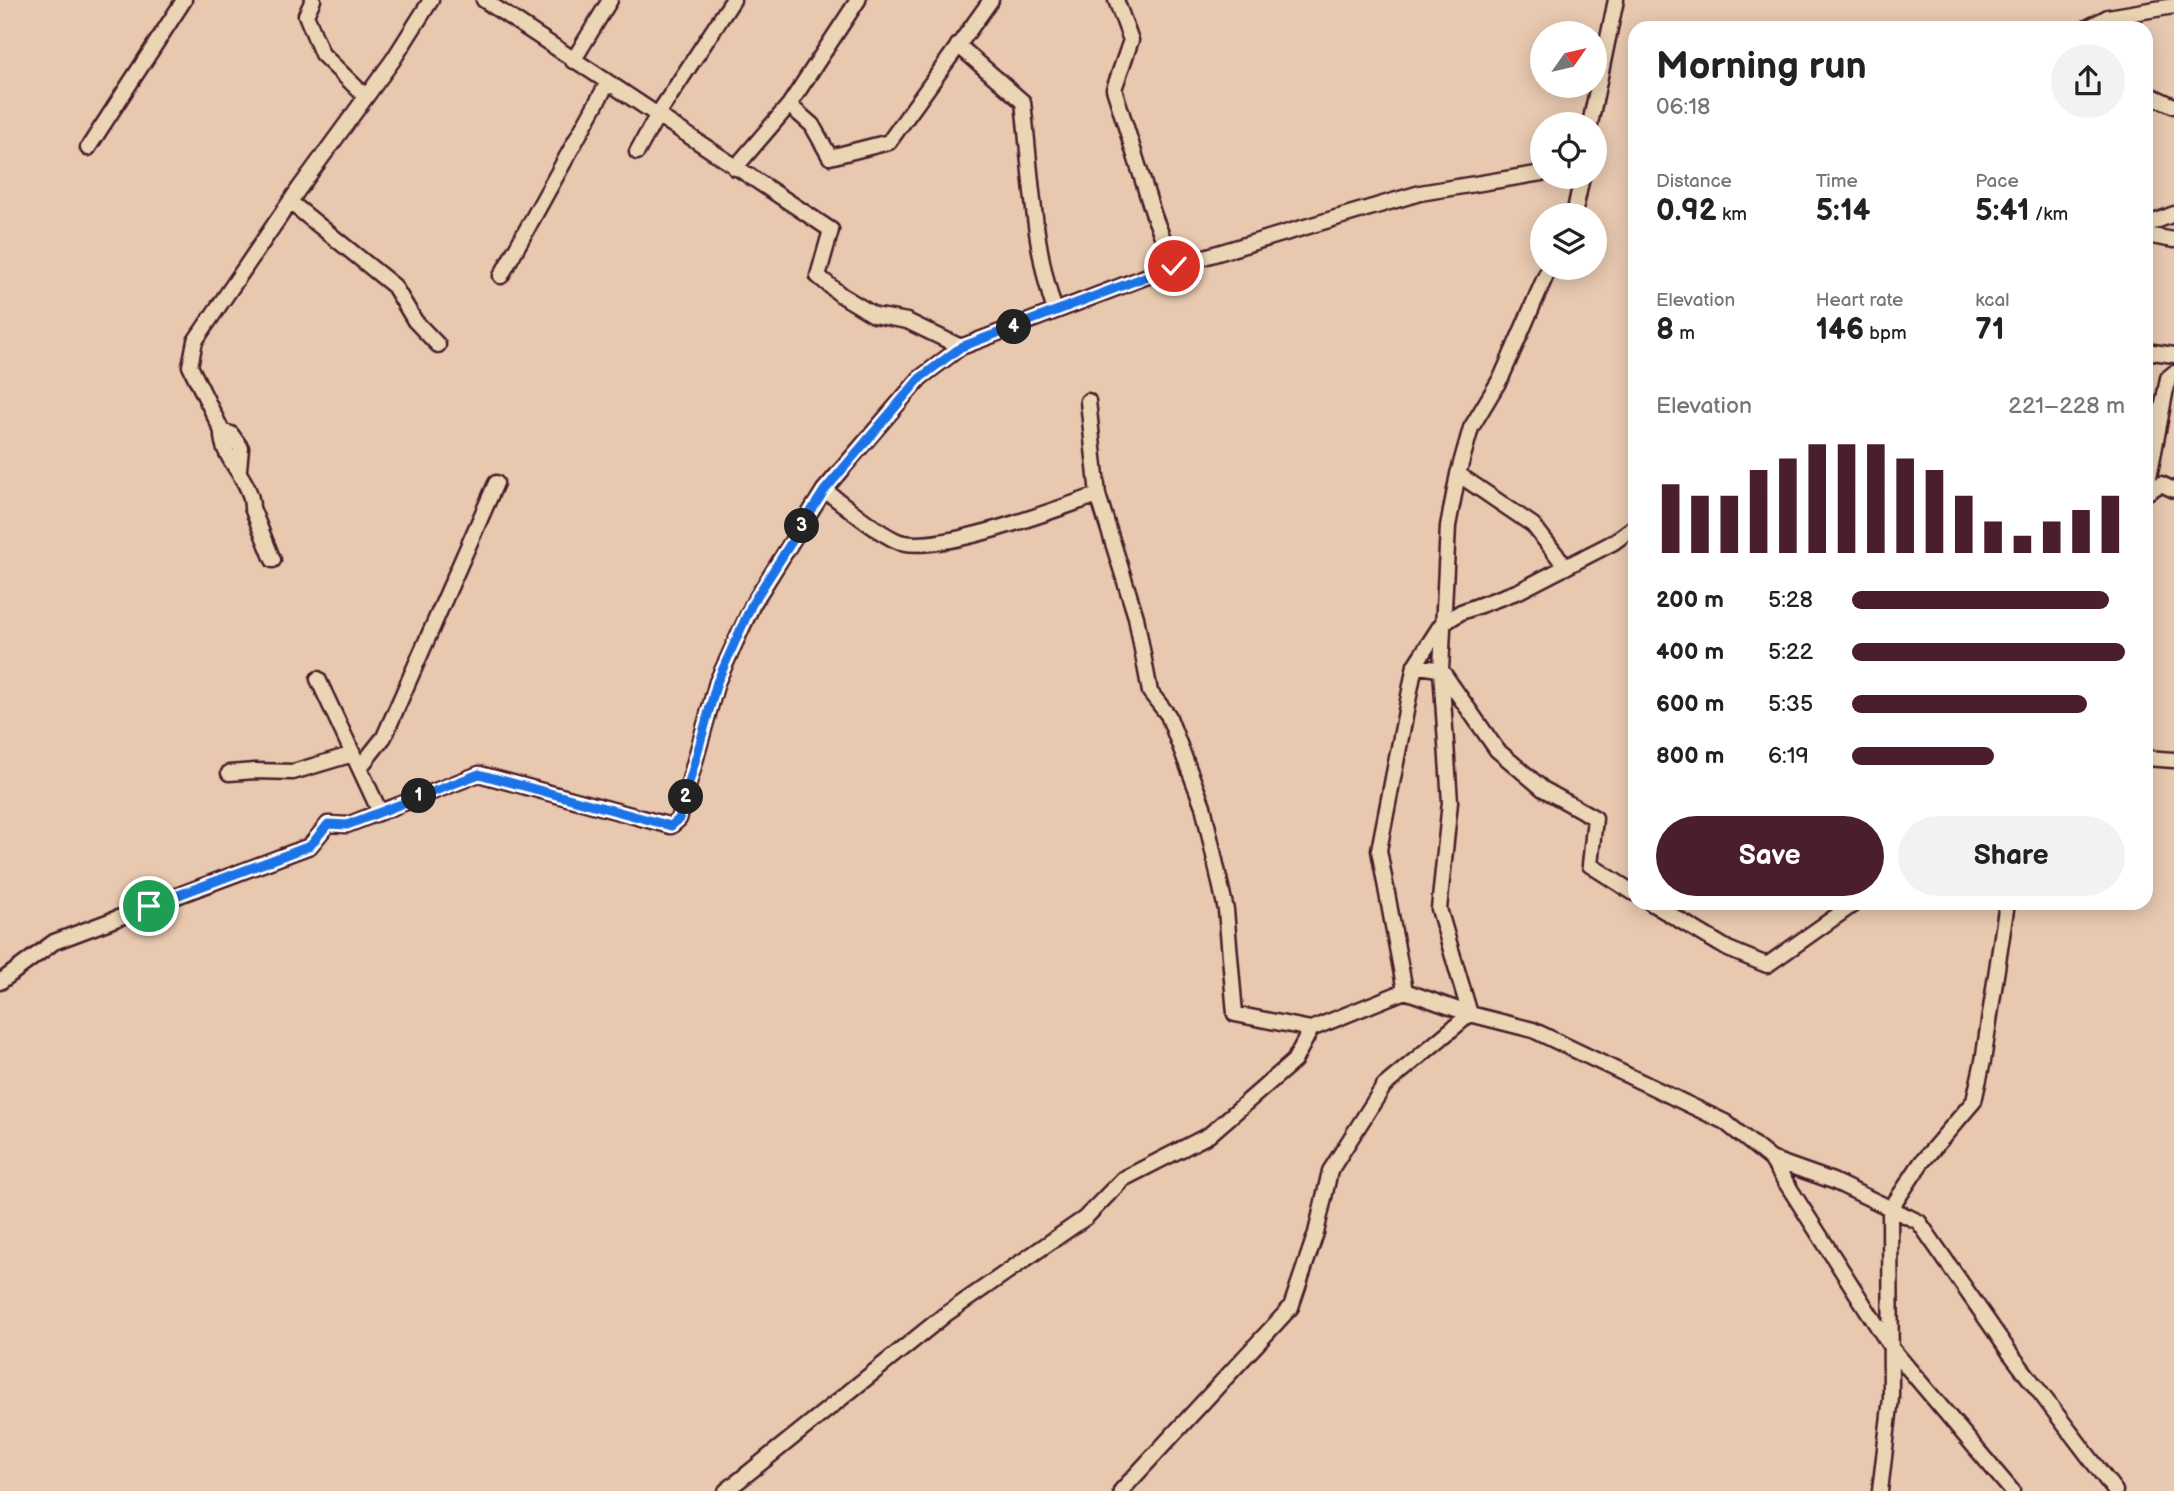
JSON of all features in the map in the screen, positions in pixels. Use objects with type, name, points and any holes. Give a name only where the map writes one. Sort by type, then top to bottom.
[{"type":"street","points":[[88,148],[184,0]]},
{"type":"street","points":[[313,0],[306,15],[322,54],[366,97]]},
{"type":"street","points":[[273,560],[239,469],[227,451],[222,431],[190,366],[195,341],[431,0]]},
{"type":"street","points":[[484,0],[831,230],[818,276],[841,295],[874,315],[907,321],[961,347]]},
{"type":"street","points":[[573,61],[610,0]]},
{"type":"street","points":[[638,152],[658,114],[733,0]]},
{"type":"street","points":[[735,168],[789,105],[858,0]]},
{"type":"street","points":[[789,105],[812,125],[831,157],[888,142],[991,0]]},
{"type":"street","points":[[1116,0],[1132,40],[1114,89],[1154,216],[1174,266]]},
{"type":"street","points":[[1593,112],[1616,0]]},
{"type":"street","points":[[2100,21],[2108,17],[2174,6]]},
{"type":"street","points":[[958,45],[1023,102],[1041,249],[1047,288],[1055,312]]},
{"type":"street","points":[[501,276],[607,84]]},
{"type":"street","points":[[2153,96],[2174,106]]},
{"type":"street","points":[[0,982],[54,942],[287,856],[310,846],[328,824],[347,825],[379,810],[479,774],[671,826],[679,819],[717,682],[752,604],[824,491],[920,378],[961,347],[1174,266],[1420,193],[1530,175]]},
{"type":"street","points":[[290,202],[394,286],[415,321],[438,345]]},
{"type":"street","points":[[2153,222],[2174,214]]},
{"type":"street","points":[[2153,236],[2174,240]]},
{"type":"street","points":[[1470,1014],[1439,909],[1450,802],[1441,670],[1441,625],[1448,526],[1458,474],[1471,428],[1502,376],[1544,280]]},
{"type":"street","points":[[2153,352],[2174,355]]},
{"type":"street","points":[[2153,456],[2168,378],[2174,373]]},
{"type":"street","points":[[1088,401],[1098,495],[1136,617],[1146,655],[1150,692],[1168,715],[1203,806],[1226,910],[1235,1014],[1311,1029],[1405,991],[1470,1014],[1533,1030],[1725,1122],[1770,1159],[1892,1349],[2012,1491]]},
{"type":"street","points":[[1458,474],[1534,525],[1566,566]]},
{"type":"street","points":[[229,773],[293,772],[357,760],[384,737],[496,483]]},
{"type":"street","points":[[2153,489],[2161,484],[2174,490]]},
{"type":"street","points":[[824,491],[896,540],[911,544],[959,537],[1014,524],[1098,495]]},
{"type":"street","points":[[1405,991],[1379,850],[1415,664],[1441,625],[1461,612],[1519,591],[1614,542],[1628,532]]},
{"type":"street","points":[[1415,664],[1441,670],[1497,750],[1543,789],[1595,818],[1590,865],[1628,889]]},
{"type":"street","points":[[318,679],[379,810]]},
{"type":"street","points":[[2153,758],[2174,760]]},
{"type":"street","points":[[1663,910],[1727,949],[1767,965],[1845,910]]},
{"type":"street","points":[[1880,1491],[1891,1398],[1890,1210],[1921,1163],[1973,1101],[2006,910]]},
{"type":"street","points":[[1121,1491],[1291,1307],[1316,1233],[1330,1171],[1384,1086],[1470,1014]]},
{"type":"street","points":[[726,1491],[946,1314],[1085,1218],[1123,1179],[1209,1135],[1294,1061],[1311,1029]]},
{"type":"street","points":[[1770,1159],[1833,1181],[1919,1222],[2010,1353],[2115,1491]]},
{"type":"route","points":[[149,906],[310,846],[328,824],[347,825],[379,810],[479,774],[656,825],[671,826],[679,819],[717,682],[752,604],[824,491],[920,378],[961,347],[1174,266]]}]
